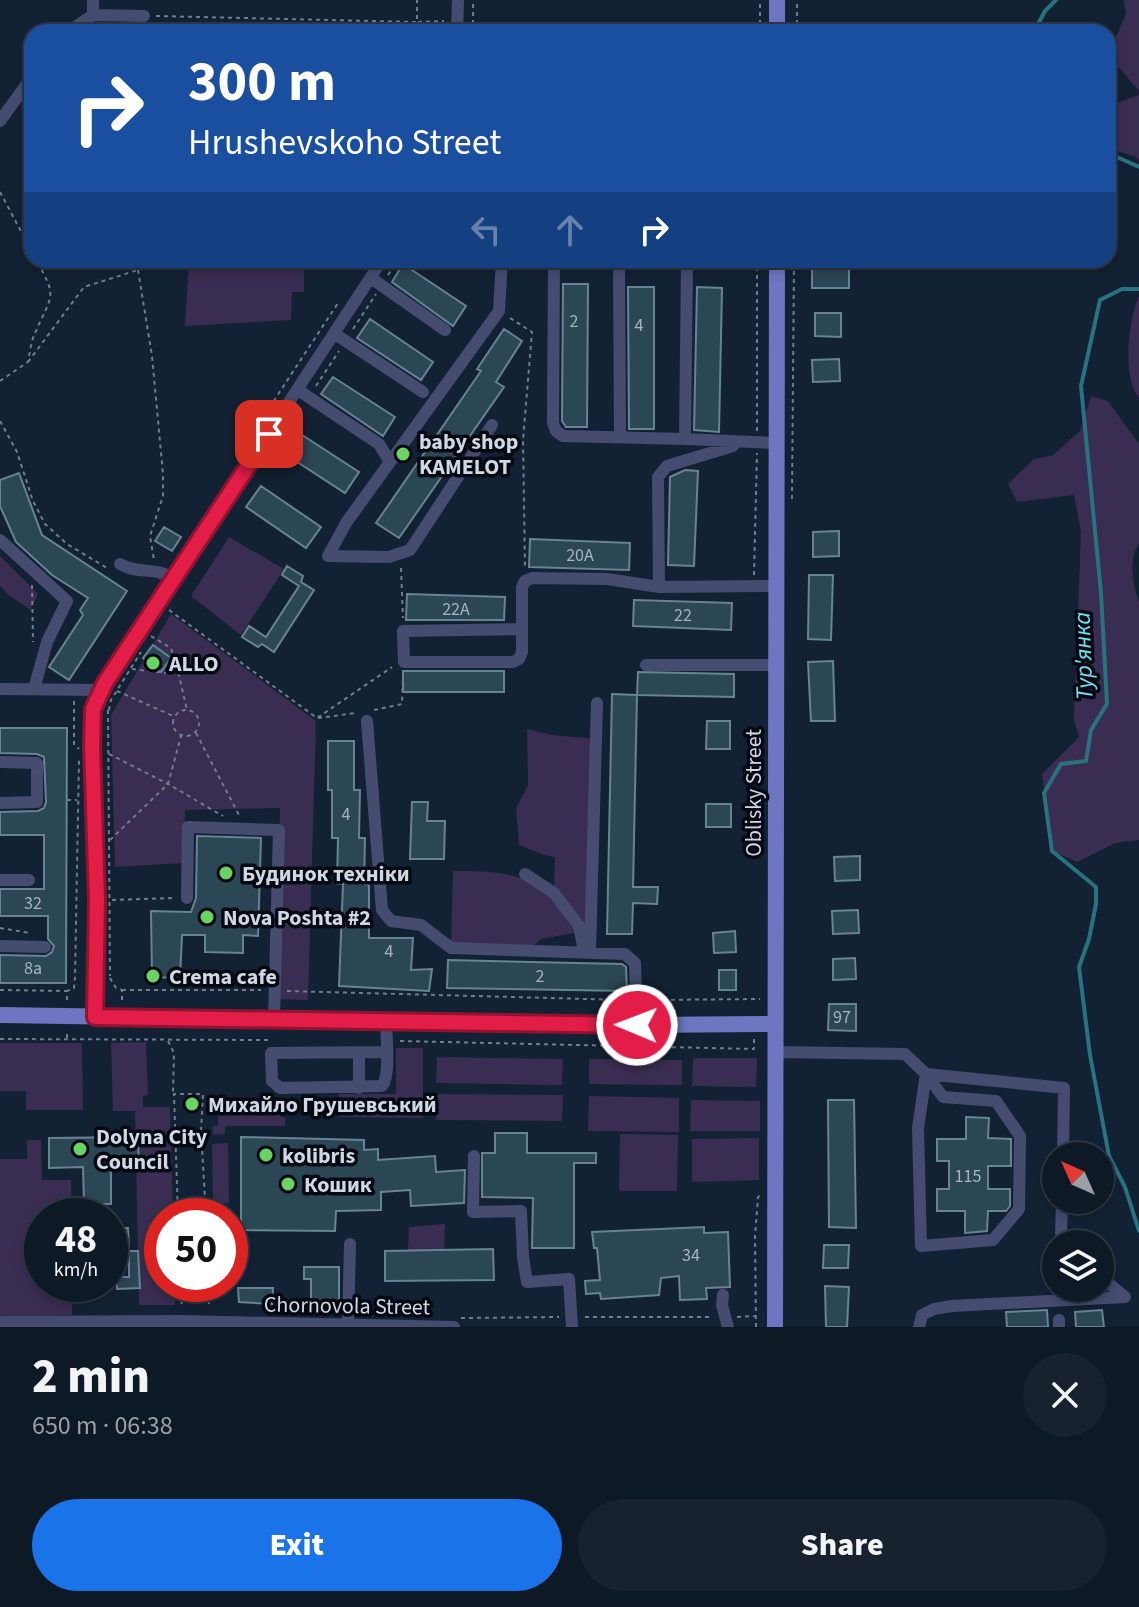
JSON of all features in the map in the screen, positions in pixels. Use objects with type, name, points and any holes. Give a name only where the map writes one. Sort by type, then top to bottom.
[{"type":"main road","points":[[768,24],[777,0]]},
{"type":"main road","name":"Oblisky Street","points":[[775,1327],[768,1051],[774,1024],[777,268]]},
{"type":"main road","points":[[0,1015],[637,1025],[774,1024]]},
{"type":"street","points":[[93,0],[93,15]]},
{"type":"street","points":[[453,24],[458,0]]},
{"type":"street","points":[[80,24],[93,15],[144,16]]},
{"type":"street","points":[[0,121],[24,88]]},
{"type":"street","points":[[95,1017],[97,900],[93,709],[101,690],[174,579],[340,338],[376,282],[380,268]]},
{"type":"street","points":[[492,425],[410,550],[389,557],[328,556],[346,523],[499,311],[502,268]]},
{"type":"street","points":[[554,268],[553,423],[556,431],[563,436],[776,443]]},
{"type":"street","points":[[619,268],[620,436]]},
{"type":"street","points":[[685,439],[687,268]]},
{"type":"street","points":[[376,282],[445,330]]},
{"type":"street","points":[[340,338],[423,392]]},
{"type":"street","points":[[303,394],[379,444],[390,462]]},
{"type":"street","points":[[659,587],[658,477],[661,470],[741,443]]},
{"type":"street","points":[[0,540],[67,601],[47,642],[34,689]]},
{"type":"street","points":[[118,568],[163,571],[174,579]]},
{"type":"street","points":[[522,629],[403,631],[404,662],[513,662],[519,659],[522,652],[522,629],[522,587],[525,581],[532,578],[607,579],[659,587],[775,586]]},
{"type":"street","points":[[646,665],[775,665]]},
{"type":"street","points":[[0,689],[101,690]]},
{"type":"street","points":[[587,951],[597,703]]},
{"type":"street","points":[[367,721],[385,917],[391,921],[421,925],[451,948],[587,951],[631,957],[635,963],[637,1025]]},
{"type":"street","points":[[0,762],[37,763],[37,802],[0,803]]},
{"type":"street","points":[[187,898],[188,827],[279,830],[274,1019]]},
{"type":"street","points":[[525,874],[554,893],[579,926],[587,951]]},
{"type":"street","points":[[0,880],[29,880]]},
{"type":"street","points":[[0,946],[45,947]]},
{"type":"street","points":[[386,1021],[386,1047],[386,1081],[384,1085],[377,1088],[278,1088],[271,1079],[271,1053],[359,1052],[386,1047]]},
{"type":"street","points":[[768,1051],[905,1054],[926,1074],[943,1097],[996,1101],[1020,1136],[1019,1209],[993,1240],[921,1246],[918,1128],[926,1074]]},
{"type":"street","points":[[359,1052],[359,1088]]},
{"type":"street","points":[[926,1074],[1064,1088],[1063,1142]]},
{"type":"street","points":[[474,1156],[473,1212],[521,1211],[527,1282],[569,1279],[572,1327]]},
{"type":"street","points":[[348,1326],[350,1244]]},
{"type":"street","points":[[1114,1288],[1125,1297],[1114,1298]]},
{"type":"street","points":[[723,1295],[722,1305],[728,1327]]},
{"type":"street","points":[[919,1327],[922,1315],[934,1309],[1042,1301]]},
{"type":"street","name":"Chornovola Street","points":[[0,1322],[181,1321],[454,1327]]},
{"type":"path","points":[[417,0],[417,22]]},
{"type":"path","points":[[473,0],[473,24]]},
{"type":"path","points":[[760,0],[765,24]]},
{"type":"path","points":[[797,0],[797,24]]},
{"type":"path","points":[[144,16],[444,21],[447,24]]},
{"type":"path","points":[[0,192],[24,237]]},
{"type":"path","points":[[28,362],[35,332],[50,306],[50,284],[41,268]]},
{"type":"path","points":[[261,469],[303,394],[376,282],[390,268]]},
{"type":"path","points":[[754,586],[757,268]]},
{"type":"path","points":[[0,381],[28,362],[84,287],[138,270],[152,356],[163,474],[163,496],[150,536],[155,571]]},
{"type":"path","points":[[251,436],[334,307],[343,298]]},
{"type":"path","points":[[499,311],[532,332],[523,440],[525,581]]},
{"type":"path","points":[[0,421],[17,452],[33,501],[45,524],[67,544],[118,568]]},
{"type":"path","points":[[401,553],[403,631]]},
{"type":"path","points":[[32,572],[33,645]]},
{"type":"path","points":[[163,617],[168,609],[317,718],[402,704],[404,658]]},
{"type":"path","points":[[151,636],[171,648],[187,710]]},
{"type":"path","points":[[109,710],[144,647]]},
{"type":"path","points":[[317,718],[404,658]]},
{"type":"path","points":[[131,669],[166,673],[178,671]]},
{"type":"path","points":[[0,990],[67,991],[74,988],[80,750],[74,744],[73,706],[74,698],[81,689]]},
{"type":"path","points":[[117,691],[174,717]]},
{"type":"path","points":[[180,711],[194,712],[199,718],[196,733],[189,737],[181,736],[173,728],[174,717],[180,711]]},
{"type":"path","points":[[196,733],[246,829]]},
{"type":"path","points":[[110,840],[168,784],[181,736]]},
{"type":"path","points":[[108,754],[246,829]]},
{"type":"path","points":[[67,800],[78,800]]},
{"type":"path","points":[[111,900],[187,898]]},
{"type":"path","points":[[66,950],[75,950]]},
{"type":"path","points":[[122,990],[276,990],[637,1000],[761,999]]},
{"type":"path","points":[[67,991],[67,1038]]},
{"type":"path","points":[[753,1025],[754,1049]]},
{"type":"path","points":[[0,1039],[271,1040]]},
{"type":"path","points":[[167,1040],[174,1053],[177,1198]]},
{"type":"path","points":[[386,1047],[768,1051]]},
{"type":"path","points":[[174,1094],[203,1094],[201,1131],[205,1198]]},
{"type":"path","points":[[756,1327],[755,1237],[758,1197],[764,1194]]},
{"type":"path","points":[[181,1302],[182,1313]]},
{"type":"path","points":[[209,1302],[209,1312]]},
{"type":"shaded area","points":[[1124,0],[1139,0],[1139,91],[1116,64],[1116,37],[1126,14]]},
{"type":"shaded area","points":[[1139,95],[1139,161],[1136,157],[1116,151],[1116,103]]},
{"type":"shaded area","points":[[189,268],[304,268],[304,292],[292,292],[291,320],[185,326]]},
{"type":"shaded area","points":[[1139,296],[1139,398],[1130,377],[1128,348]]},
{"type":"shaded area","points":[[1091,396],[1108,401],[1139,444],[1139,544],[1134,557],[1133,580],[1139,602],[1139,840],[1115,843],[1077,862],[1052,851],[1042,774],[1079,737],[1074,720],[1081,532],[1074,495],[1017,502],[1008,484],[1034,459],[1053,455],[1080,431]]},
{"type":"shaded area","points":[[229,537],[284,569],[241,635],[191,596]]},
{"type":"shaded area","points":[[0,556],[38,594],[30,610],[0,586]]},
{"type":"shaded area","points":[[171,614],[316,721],[308,1000],[276,999],[280,808],[185,810],[184,863],[115,867],[111,715]]},
{"type":"shaded area","points":[[527,729],[596,739],[590,951],[579,932],[541,939],[528,950],[451,948],[453,871],[505,874],[554,892],[555,857],[519,845],[516,808],[528,785]]},
{"type":"shaded area","points":[[146,1042],[148,1095],[143,1096],[143,1107],[170,1107],[173,1198],[144,1198],[144,1302],[175,1302],[175,1305],[139,1305],[135,1111],[113,1111],[111,1043]]},
{"type":"shaded area","points":[[0,1043],[82,1043],[83,1110],[26,1110],[26,1091],[0,1091]]},
{"type":"shaded area","points":[[396,1048],[423,1048],[423,1118],[339,1117],[339,1094],[396,1094]]},
{"type":"shaded area","points":[[437,1057],[563,1059],[562,1085],[436,1083]]},
{"type":"shaded area","points":[[693,1058],[757,1058],[756,1087],[692,1086]]},
{"type":"shaded area","points":[[589,1059],[682,1060],[682,1085],[589,1084]]},
{"type":"shaded area","points":[[436,1094],[563,1095],[562,1121],[436,1120]]},
{"type":"shaded area","points":[[589,1096],[679,1098],[679,1132],[588,1131]]},
{"type":"shaded area","points":[[218,1099],[247,1099],[285,1118],[285,1126],[225,1126],[225,1134],[213,1135],[212,1127],[218,1125]]},
{"type":"shaded area","points":[[691,1100],[760,1101],[760,1131],[690,1131]]},
{"type":"shaded area","points":[[620,1134],[678,1135],[677,1191],[619,1191]]},
{"type":"shaded area","points":[[759,1138],[759,1180],[692,1182],[692,1139]]},
{"type":"shaded area","points":[[27,1140],[41,1140],[42,1180],[71,1180],[72,1198],[24,1198],[24,1302],[72,1302],[72,1315],[0,1316],[0,1159],[27,1159]]},
{"type":"shaded area","points":[[228,1143],[229,1198],[213,1198],[212,1144]]},
{"type":"shaded area","points":[[445,1224],[444,1250],[408,1250],[409,1227]]},
{"type":"building","points":[[401,268],[409,268],[466,306],[453,326],[392,282]]},
{"type":"building","points":[[812,268],[849,269],[849,288],[812,288]]},
{"type":"building","points":[[563,284],[588,284],[587,427],[566,427],[562,421]]},
{"type":"building","points":[[628,287],[654,287],[654,429],[629,429]]},
{"type":"building","points":[[697,287],[722,288],[719,432],[694,430]]},
{"type":"building","points":[[815,313],[841,313],[841,337],[815,336]]},
{"type":"building","points":[[370,319],[433,362],[421,380],[357,338]]},
{"type":"building","points":[[504,329],[522,341],[496,382],[504,387],[399,538],[376,523],[481,371],[477,369]]},
{"type":"building","points":[[839,359],[840,381],[813,382],[812,360]]},
{"type":"building","points":[[333,377],[395,417],[383,436],[321,394]]},
{"type":"building","points":[[296,431],[359,472],[345,493],[282,452]]},
{"type":"building","points":[[685,470],[698,471],[694,566],[668,565],[670,477]]},
{"type":"building","points":[[19,473],[42,535],[127,591],[69,680],[49,667],[83,615],[80,610],[88,598],[52,575],[16,542],[0,506],[0,480]]},
{"type":"building","points":[[261,486],[321,527],[306,548],[246,507]]},
{"type":"building","points":[[164,527],[181,537],[172,551],[155,541]]},
{"type":"building","points":[[839,531],[839,556],[813,557],[813,532]]},
{"type":"building","points":[[530,539],[630,543],[629,570],[529,567]]},
{"type":"building","points":[[287,566],[303,576],[301,582],[314,590],[274,652],[242,637],[249,626],[266,637],[299,586],[282,575]]},
{"type":"building","points":[[809,575],[833,575],[831,640],[808,639]]},
{"type":"building","points":[[407,594],[505,597],[504,620],[406,620]]},
{"type":"building","points":[[634,600],[732,603],[731,630],[633,626]]},
{"type":"building","points":[[153,645],[171,658],[161,672],[143,658]]},
{"type":"building","points":[[833,661],[835,721],[811,721],[808,662]]},
{"type":"building","points":[[403,671],[504,671],[504,692],[403,692]]},
{"type":"building","points":[[638,672],[734,674],[734,697],[637,695]]},
{"type":"building","points":[[612,694],[637,695],[633,887],[658,887],[657,904],[633,903],[632,934],[607,934]]},
{"type":"building","points":[[707,721],[730,721],[730,749],[706,749]]},
{"type":"building","points":[[0,728],[67,728],[66,983],[0,983],[0,955],[46,956],[54,946],[48,939],[48,916],[0,916],[0,889],[44,889],[44,835],[0,835],[0,812],[38,811],[44,808],[46,802],[44,757],[0,753]]},
{"type":"building","points":[[328,741],[354,741],[354,790],[360,790],[359,838],[365,838],[364,884],[369,885],[369,938],[413,938],[411,970],[432,969],[429,991],[339,986],[343,884],[337,884],[338,838],[332,838]]},
{"type":"building","points":[[412,802],[428,802],[427,821],[445,821],[444,859],[410,859]]},
{"type":"building","points":[[706,804],[731,804],[731,827],[706,827]]},
{"type":"building","name":"Будинок техніки","points":[[197,836],[261,838],[258,936],[243,935],[243,953],[205,952],[205,935],[182,935],[180,978],[152,977],[151,911],[191,912],[196,898]]},
{"type":"building","points":[[860,856],[860,880],[835,881],[834,857]]},
{"type":"building","points":[[858,910],[859,933],[833,934],[832,911]]},
{"type":"building","points":[[735,931],[736,952],[714,953],[713,933]]},
{"type":"building","points":[[855,958],[856,979],[833,980],[833,959]]},
{"type":"building","points":[[448,960],[622,964],[626,967],[627,991],[447,988]]},
{"type":"building","points":[[719,970],[736,970],[736,990],[719,990]]},
{"type":"building","points":[[829,1004],[856,1004],[856,1031],[828,1030]]},
{"type":"building","points":[[828,1100],[854,1100],[856,1228],[829,1227]]},
{"type":"building","points":[[966,1117],[989,1118],[988,1138],[1011,1139],[1011,1166],[988,1166],[988,1189],[1010,1189],[1010,1206],[1006,1211],[988,1211],[987,1231],[965,1233],[965,1211],[937,1211],[937,1189],[949,1189],[949,1161],[937,1161],[937,1139],[966,1139]]},
{"type":"building","points":[[495,1133],[527,1133],[527,1153],[596,1153],[596,1163],[574,1163],[574,1248],[532,1248],[533,1198],[482,1197],[482,1153],[495,1153]]},
{"type":"building","points":[[138,1137],[139,1168],[111,1168],[111,1198],[84,1198],[83,1167],[49,1168],[49,1138]]},
{"type":"building","points":[[241,1137],[364,1140],[364,1150],[378,1149],[378,1160],[435,1156],[436,1172],[465,1170],[464,1203],[411,1206],[410,1190],[381,1192],[381,1210],[336,1211],[335,1231],[248,1230],[248,1198],[241,1198]]},
{"type":"building","points":[[704,1227],[704,1233],[728,1232],[730,1287],[706,1288],[707,1299],[680,1300],[679,1276],[661,1278],[659,1295],[601,1299],[600,1293],[586,1294],[585,1281],[600,1280],[592,1232]]},
{"type":"building","points":[[824,1245],[849,1245],[848,1268],[823,1268]]},
{"type":"building","points":[[493,1249],[494,1280],[385,1281],[385,1251]]},
{"type":"building","points":[[129,1251],[138,1251],[140,1288],[128,1289]]},
{"type":"building","points":[[304,1267],[339,1267],[339,1305],[311,1305],[311,1279],[304,1279]]},
{"type":"building","points":[[825,1286],[849,1287],[847,1327],[826,1327]]},
{"type":"building","points":[[248,1288],[273,1288],[272,1304],[239,1302],[248,1302]]},
{"type":"building","points":[[1047,1310],[1048,1327],[1007,1327],[1006,1312]]},
{"type":"building","points":[[1102,1310],[1104,1327],[1076,1327],[1075,1312]]},
{"type":"waterway","name":"Тур'янка","points":[[1038,24],[1056,0]]},
{"type":"waterway","name":"Тур'янка","points":[[1116,157],[1139,167]]},
{"type":"waterway","name":"Тур'янка","points":[[1139,289],[1122,289],[1100,300],[1081,386],[1101,593],[1107,704],[1091,730],[1086,761],[1061,764],[1044,793],[1052,851],[1096,887],[1089,939],[1079,967],[1090,1055],[1109,1156],[1125,1187],[1139,1231]]},
{"type":"place","name":"baby shop KAMELOT","points":[[403,454]]},
{"type":"place","name":"ALLO","points":[[153,663]]},
{"type":"place","name":"Будинок техніки","points":[[226,873]]},
{"type":"place","name":"Nova Poshta #2","points":[[207,917]]},
{"type":"place","name":"Crema cafe","points":[[153,976]]},
{"type":"place","name":"Михайло Грушевський","points":[[192,1104]]},
{"type":"place","name":"Dolyna City Council","points":[[80,1149]]},
{"type":"place","name":"kolibris","points":[[266,1155]]},
{"type":"place","name":"Кошик","points":[[288,1184]]},
{"type":"route","points":[[269,434],[105,683],[93,709],[97,900],[95,1017],[637,1025]]}]
